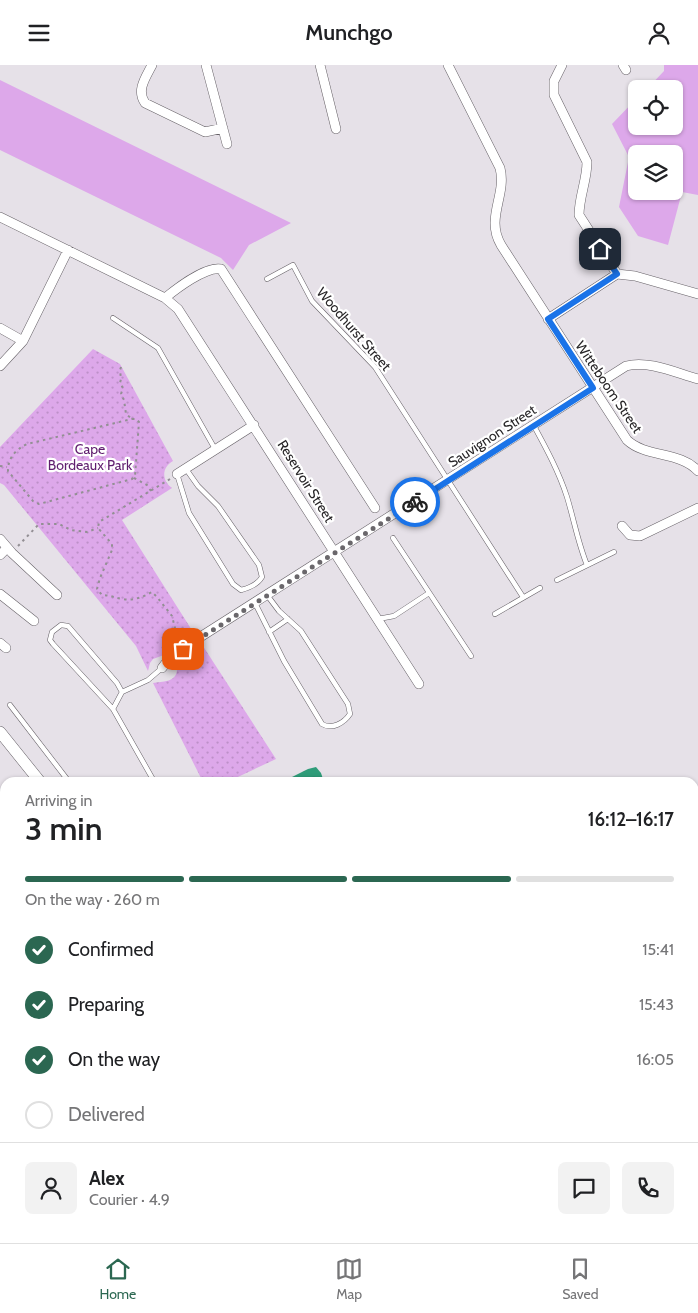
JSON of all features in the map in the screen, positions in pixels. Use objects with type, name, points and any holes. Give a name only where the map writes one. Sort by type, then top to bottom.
[{"type":"street","points":[[152,65],[142,87],[141,93],[145,103],[205,132],[223,129]]},
{"type":"street","points":[[206,65],[227,143]]},
{"type":"street","points":[[320,65],[336,129]]},
{"type":"street","name":"Witteboom Street","points":[[448,65],[500,167],[502,181],[494,222],[497,240],[627,441],[638,449],[687,462],[698,471]]},
{"type":"street","points":[[562,65],[554,81],[554,95],[587,161],[587,172],[579,215],[617,274]]},
{"type":"street","name":"Reservoir Street","points":[[0,217],[165,298],[178,309],[419,684]]},
{"type":"street","points":[[0,366],[23,341],[68,250]]},
{"type":"street","points":[[165,298],[181,285],[213,269],[221,269],[375,508]]},
{"type":"street","points":[[548,319],[617,274],[635,276],[698,294]]},
{"type":"street","points":[[0,328],[23,341]]},
{"type":"street","name":"Sauvignon Street","points":[[162,668],[172,655],[626,367],[635,364],[645,364],[698,379]]},
{"type":"street","points":[[177,474],[254,425]]},
{"type":"street","points":[[622,526],[630,535],[640,536],[698,508]]},
{"type":"street","points":[[0,539],[7,548],[57,595]]},
{"type":"street","points":[[0,555],[7,548]]},
{"type":"street","points":[[0,594],[34,621]]},
{"type":"street","points":[[0,731],[36,777]]},
{"type":"lane","name":"Woodhurst Street","points":[[267,279],[293,265],[312,301],[375,367],[448,481]]},
{"type":"lane","points":[[113,318],[158,348],[215,449]]},
{"type":"lane","points":[[534,425],[562,482],[580,549],[587,565]]},
{"type":"lane","points":[[177,474],[189,513],[232,584],[241,590],[260,581],[262,577],[259,565],[218,506],[198,486],[186,468]]},
{"type":"lane","points":[[448,481],[523,597]]},
{"type":"lane","points":[[392,538],[471,656]]},
{"type":"lane","points":[[557,580],[614,552]]},
{"type":"lane","points":[[495,614],[540,588]]},
{"type":"lane","points":[[378,619],[394,616],[429,593]]},
{"type":"lane","points":[[255,603],[269,633],[322,724],[332,726],[339,724],[350,713],[348,704],[301,631],[279,611],[267,595]]},
{"type":"lane","points":[[269,633],[288,619]]},
{"type":"lane","points":[[122,693],[116,683],[68,626],[61,625],[52,632],[50,640],[53,644],[113,709],[151,777]]},
{"type":"lane","points":[[113,709],[122,693],[148,680],[162,668]]},
{"type":"lane","points":[[10,705],[65,777]]},
{"type":"path","points":[[121,367],[120,383],[123,388],[121,394],[126,414],[139,422],[134,478]]},
{"type":"path","points":[[132,419],[27,444],[15,451],[8,467],[10,475],[33,501],[40,503],[134,478],[147,485],[150,491]]},
{"type":"path","points":[[0,466],[8,467]]},
{"type":"path","points":[[98,528],[100,522],[165,483]]},
{"type":"path","points":[[20,544],[39,524],[59,524],[71,529],[87,532],[98,528]]},
{"type":"path","points":[[98,528],[112,544],[112,550],[97,589],[102,595],[112,595],[124,600],[140,599],[152,592],[172,616],[179,642]]},
{"type":"green space","points":[[664,65],[698,65],[698,195],[683,192],[683,145],[628,145],[628,155],[612,124],[628,107],[628,135],[683,135],[683,80],[656,80],[664,71]]},
{"type":"green space","points":[[0,80],[291,223],[249,245],[233,270],[221,258],[0,150]]},
{"type":"green space","points":[[628,162],[628,200],[680,200],[668,245],[638,236],[619,207]]},
{"type":"green space","name":"Cape Bordeaux Park","points":[[93,349],[120,364],[173,461],[169,464],[164,474],[168,485],[172,488],[122,520],[195,635],[164,655],[153,659],[148,671],[136,646],[4,485],[0,483],[0,447]]},
{"type":"green space","points":[[201,643],[276,759],[238,777],[200,777],[153,683],[168,681],[174,677],[179,657]]},
{"type":"water","points":[[316,767],[322,777],[292,777]]},
{"type":"way so far","points":[[183,649],[322,559],[351,543],[415,502]]},
{"type":"route","points":[[415,502],[593,388],[548,319],[617,274],[600,249]]}]
